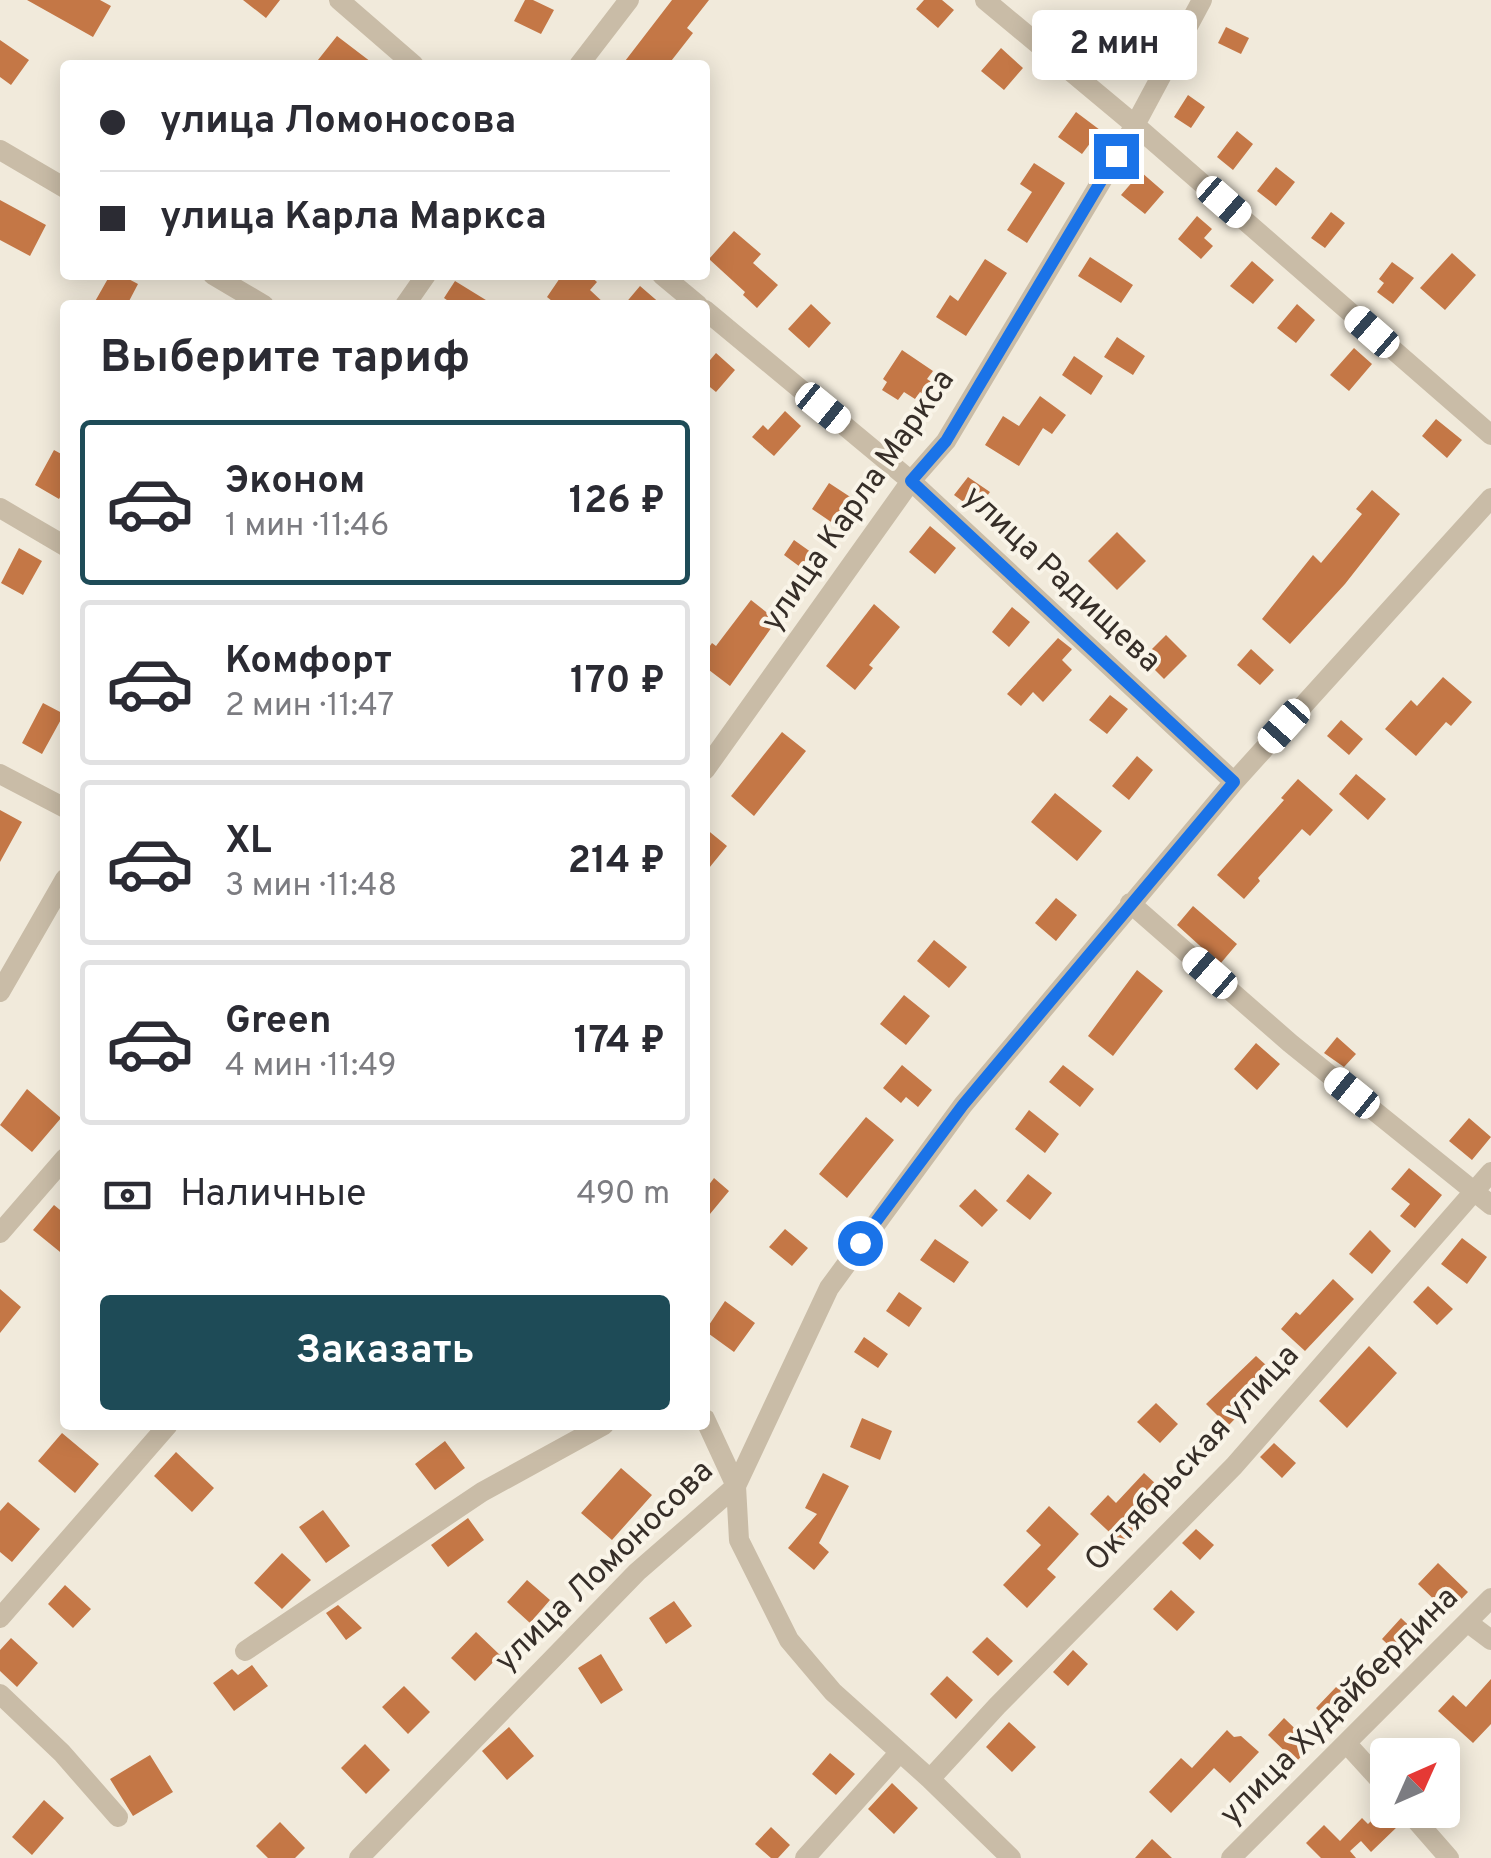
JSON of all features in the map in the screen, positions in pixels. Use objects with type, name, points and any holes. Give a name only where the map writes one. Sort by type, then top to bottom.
[{"type":"street","points":[[339,0],[408,60]]},
{"type":"street","points":[[583,60],[629,0]]},
{"type":"street","points":[[985,0],[1491,435]]},
{"type":"street","name":"улица Карла Маркса","points":[[710,763],[911,481],[946,441],[1135,125],[1202,0]]},
{"type":"street","points":[[0,150],[60,185]]},
{"type":"street","points":[[222,280],[256,300]]},
{"type":"street","points":[[668,280],[692,300]]},
{"type":"street","name":"улица Радищева","points":[[710,314],[911,481],[1234,782]]},
{"type":"street","name":"улица Ломоносова","points":[[359,1858],[638,1572],[736,1486],[829,1288],[963,1105],[1234,782],[1491,498]]},
{"type":"street","points":[[0,508],[60,543]]},
{"type":"street","points":[[0,774],[60,805]]},
{"type":"street","points":[[0,992],[60,889]]},
{"type":"street","points":[[1130,903],[1290,1043],[1483,1198]]},
{"type":"street","points":[[0,1232],[60,1164]]},
{"type":"street","name":"Октябрьская улица","points":[[930,1779],[1234,1466],[1483,1198],[1491,1172]]},
{"type":"street","points":[[0,1618],[164,1430]]},
{"type":"street","points":[[245,1651],[482,1492],[595,1430]]},
{"type":"street","points":[[710,1430],[736,1486],[739,1540],[789,1640],[833,1692],[1011,1858]]},
{"type":"street","name":"улица Худайбердина","points":[[1231,1858],[1491,1598]]},
{"type":"street","points":[[1467,1622],[1491,1640]]},
{"type":"street","points":[[0,1694],[62,1753],[118,1817]]},
{"type":"street","points":[[1348,1744],[1370,1768]]},
{"type":"street","points":[[805,1858],[900,1752]]},
{"type":"street","points":[[1422,1828],[1450,1858]]},
{"type":"building","points":[[27,0],[100,0],[111,6],[93,37]]},
{"type":"building","points":[[243,0],[280,0],[266,18]]},
{"type":"building","points":[[525,0],[554,10],[541,34],[514,21]]},
{"type":"building","points":[[672,0],[709,0],[687,28],[693,33],[672,60],[626,60]]},
{"type":"building","points":[[924,0],[942,0],[954,10],[938,28],[916,9]]},
{"type":"building","points":[[1118,25],[1145,43],[1123,76],[1096,58]]},
{"type":"building","points":[[1226,27],[1249,38],[1241,54],[1218,43]]},
{"type":"building","points":[[337,36],[368,60],[318,60]]},
{"type":"building","points":[[0,40],[29,60],[11,85],[0,77]]},
{"type":"building","points":[[1001,48],[1023,68],[1004,90],[981,71]]},
{"type":"building","points":[[1188,95],[1205,107],[1191,128],[1174,117]]},
{"type":"building","points":[[1076,112],[1100,130],[1082,154],[1058,137]]},
{"type":"building","points":[[1237,131],[1253,144],[1233,170],[1217,157]]},
{"type":"building","points":[[1034,163],[1065,183],[1027,243],[1007,230],[1032,192],[1020,184]]},
{"type":"building","points":[[1276,167],[1295,182],[1276,206],[1257,191]]},
{"type":"building","points":[[1141,172],[1164,192],[1145,214],[1121,195]]},
{"type":"building","points":[[0,200],[46,225],[30,256],[0,240]]},
{"type":"building","points":[[1331,212],[1345,223],[1325,248],[1311,238]]},
{"type":"building","points":[[1197,216],[1212,229],[1204,238],[1213,246],[1201,259],[1178,239]]},
{"type":"building","points":[[734,231],[761,254],[753,263],[778,285],[757,308],[710,258]]},
{"type":"building","points":[[1452,253],[1476,275],[1445,310],[1420,288]]},
{"type":"building","points":[[1090,257],[1133,285],[1121,303],[1078,276]]},
{"type":"building","points":[[985,259],[1007,273],[966,336],[936,317],[950,295],[958,301]]},
{"type":"building","points":[[1252,261],[1274,280],[1253,304],[1230,286]]},
{"type":"building","points":[[1392,262],[1414,278],[1393,304],[1377,292],[1384,283],[1379,279]]},
{"type":"building","points":[[107,280],[138,284],[130,300],[96,300]]},
{"type":"building","points":[[559,280],[595,280],[590,290],[601,300],[551,300],[547,297]]},
{"type":"building","points":[[455,281],[486,300],[447,300],[444,298]]},
{"type":"building","points":[[640,286],[656,300],[628,300]]},
{"type":"building","points":[[811,304],[831,323],[809,348],[788,329]]},
{"type":"building","points":[[1297,304],[1315,320],[1296,343],[1277,328]]},
{"type":"building","points":[[1117,337],[1145,356],[1133,375],[1104,357]]},
{"type":"building","points":[[1354,348],[1372,364],[1349,391],[1330,375]]},
{"type":"building","points":[[902,350],[933,371],[927,379],[933,383],[925,395],[920,392],[915,399],[904,392],[898,400],[882,390],[887,382],[883,379]]},
{"type":"building","points":[[716,353],[735,370],[716,392],[710,387],[710,360]]},
{"type":"building","points":[[1074,356],[1103,376],[1091,395],[1062,375]]},
{"type":"building","points":[[1040,396],[1066,415],[1052,434],[1043,428],[1019,466],[985,445],[1003,416],[1019,426]]},
{"type":"building","points":[[785,411],[801,426],[774,456],[752,437],[763,425],[768,430]]},
{"type":"building","points":[[1436,419],[1462,440],[1447,458],[1422,436]]},
{"type":"building","points":[[54,450],[60,453],[59,499],[35,485]]},
{"type":"building","points":[[968,477],[990,492],[976,511],[954,495]]},
{"type":"building","points":[[829,483],[861,504],[843,530],[812,509]]},
{"type":"building","points":[[1372,490],[1400,514],[1345,584],[1290,644],[1262,619],[1313,555],[1321,563],[1362,514],[1356,509]]},
{"type":"building","points":[[930,526],[956,548],[935,574],[909,552]]},
{"type":"building","points":[[1117,532],[1146,561],[1117,590],[1088,561]]},
{"type":"building","points":[[794,540],[822,560],[811,575],[784,555]]},
{"type":"building","points":[[19,548],[42,561],[23,595],[1,583]]},
{"type":"building","points":[[751,600],[770,615],[767,618],[774,624],[730,686],[710,671],[710,646],[716,646]]},
{"type":"building","points":[[874,604],[900,627],[869,665],[873,668],[855,690],[826,666]]},
{"type":"building","points":[[1012,607],[1030,622],[1009,647],[992,632]]},
{"type":"building","points":[[1166,635],[1187,656],[1164,679],[1143,658]]},
{"type":"building","points":[[1058,638],[1072,649],[1062,660],[1072,670],[1043,702],[1033,692],[1021,706],[1007,694]]},
{"type":"building","points":[[1251,649],[1274,670],[1260,685],[1237,665]]},
{"type":"building","points":[[1443,677],[1472,702],[1451,726],[1446,722],[1416,756],[1385,729],[1411,700],[1417,706]]},
{"type":"building","points":[[1110,695],[1128,709],[1107,734],[1089,720]]},
{"type":"building","points":[[43,703],[60,712],[60,721],[42,754],[22,743]]},
{"type":"building","points":[[1341,720],[1363,739],[1349,755],[1327,736]]},
{"type":"building","points":[[782,732],[806,751],[754,816],[731,796]]},
{"type":"building","points":[[1137,756],[1153,770],[1129,800],[1112,786]]},
{"type":"building","points":[[1356,774],[1386,799],[1368,820],[1339,794]]},
{"type":"building","points":[[1298,779],[1333,810],[1310,836],[1302,829],[1244,899],[1217,875]]},
{"type":"building","points":[[1055,793],[1102,831],[1077,861],[1031,822]]},
{"type":"building","points":[[0,810],[22,822],[0,862]]},
{"type":"building","points":[[710,832],[727,846],[710,867]]},
{"type":"building","points":[[1056,898],[1077,915],[1056,941],[1035,923]]},
{"type":"building","points":[[1193,906],[1237,944],[1220,964],[1177,925]]},
{"type":"building","points":[[934,940],[967,967],[949,988],[917,961]]},
{"type":"building","points":[[1137,970],[1163,991],[1113,1056],[1088,1036]]},
{"type":"building","points":[[904,995],[930,1016],[906,1045],[880,1024]]},
{"type":"building","points":[[1337,1037],[1356,1054],[1344,1067],[1324,1053]]},
{"type":"building","points":[[1256,1043],[1280,1064],[1257,1090],[1234,1069]]},
{"type":"building","points":[[902,1065],[932,1090],[918,1107],[906,1097],[901,1103],[883,1088]]},
{"type":"building","points":[[1063,1065],[1094,1089],[1080,1107],[1049,1082]]},
{"type":"building","points":[[27,1089],[60,1117],[32,1152],[0,1125]]},
{"type":"building","points":[[1029,1110],[1059,1134],[1045,1153],[1015,1129]]},
{"type":"building","points":[[866,1117],[894,1140],[847,1198],[819,1174]]},
{"type":"building","points":[[1469,1118],[1491,1137],[1472,1160],[1449,1141]]},
{"type":"building","points":[[1409,1168],[1442,1195],[1415,1228],[1400,1216],[1410,1204],[1391,1189]]},
{"type":"building","points":[[1028,1174],[1052,1193],[1030,1220],[1006,1201]]},
{"type":"building","points":[[714,1178],[729,1191],[710,1214],[710,1183]]},
{"type":"building","points":[[975,1189],[998,1210],[982,1227],[959,1206]]},
{"type":"building","points":[[54,1205],[60,1210],[60,1252],[33,1230]]},
{"type":"building","points":[[785,1229],[808,1248],[792,1266],[769,1247]]},
{"type":"building","points":[[1370,1230],[1391,1251],[1372,1274],[1349,1254]]},
{"type":"building","points":[[1462,1238],[1487,1257],[1467,1284],[1441,1264]]},
{"type":"building","points":[[935,1239],[969,1262],[954,1283],[920,1260]]},
{"type":"building","points":[[1333,1279],[1354,1299],[1305,1351],[1281,1329],[1296,1312],[1300,1315]]},
{"type":"building","points":[[1428,1286],[1453,1309],[1437,1325],[1413,1302]]},
{"type":"building","points":[[0,1289],[21,1307],[0,1333]]},
{"type":"building","points":[[899,1292],[922,1308],[909,1327],[886,1311]]},
{"type":"building","points":[[725,1301],[755,1323],[734,1352],[710,1335],[710,1324]]},
{"type":"building","points":[[864,1337],[888,1354],[878,1368],[854,1352]]},
{"type":"building","points":[[1369,1346],[1397,1373],[1347,1428],[1319,1401]]},
{"type":"building","points":[[1256,1356],[1277,1375],[1228,1426],[1206,1404]]},
{"type":"building","points":[[1156,1403],[1178,1424],[1160,1443],[1137,1422]]},
{"type":"building","points":[[862,1418],[892,1431],[880,1460],[850,1447]]},
{"type":"building","points":[[62,1433],[99,1464],[75,1493],[38,1461]]},
{"type":"building","points":[[445,1441],[465,1468],[435,1490],[415,1464]]},
{"type":"building","points":[[1274,1443],[1296,1463],[1282,1478],[1260,1457]]},
{"type":"building","points":[[176,1452],[214,1488],[192,1512],[154,1476]]},
{"type":"building","points":[[621,1468],[652,1495],[612,1540],[581,1513]]},
{"type":"building","points":[[823,1473],[849,1486],[819,1543],[829,1552],[814,1570],[788,1548],[817,1514],[805,1508]]},
{"type":"building","points":[[1144,1473],[1169,1496],[1122,1544],[1090,1514],[1108,1495],[1116,1503]]},
{"type":"building","points":[[8,1502],[40,1529],[12,1562],[0,1552],[0,1511]]},
{"type":"building","points":[[1049,1506],[1079,1534],[1047,1569],[1056,1577],[1027,1608],[1003,1585],[1041,1545],[1026,1531]]},
{"type":"building","points":[[323,1510],[350,1546],[326,1563],[299,1527]]},
{"type":"building","points":[[468,1518],[484,1540],[448,1567],[431,1545]]},
{"type":"building","points":[[1196,1529],[1214,1545],[1200,1560],[1182,1543]]},
{"type":"building","points":[[282,1553],[311,1580],[282,1609],[254,1583]]},
{"type":"building","points":[[1438,1563],[1468,1592],[1448,1613],[1418,1584]]},
{"type":"building","points":[[527,1580],[550,1600],[530,1623],[507,1602]]},
{"type":"building","points":[[65,1585],[91,1609],[73,1628],[48,1604]]},
{"type":"building","points":[[1171,1590],[1195,1612],[1177,1631],[1153,1609]]},
{"type":"building","points":[[674,1601],[692,1626],[666,1644],[649,1618]]},
{"type":"building","points":[[338,1605],[362,1628],[346,1640],[326,1613]]},
{"type":"building","points":[[1401,1618],[1422,1638],[1402,1658],[1382,1639]]},
{"type":"building","points":[[476,1632],[500,1655],[475,1681],[451,1658]]},
{"type":"building","points":[[987,1637],[1013,1661],[998,1676],[972,1652]]},
{"type":"building","points":[[11,1638],[38,1663],[17,1687],[0,1671],[0,1650]]},
{"type":"building","points":[[1073,1650],[1088,1664],[1068,1686],[1053,1672]]},
{"type":"building","points":[[601,1654],[623,1690],[601,1704],[578,1668]]},
{"type":"building","points":[[252,1665],[268,1686],[234,1711],[213,1683],[232,1669],[238,1675]]},
{"type":"building","points":[[947,1676],[973,1700],[956,1719],[930,1694]]},
{"type":"building","points":[[1491,1679],[1491,1724],[1473,1743],[1438,1711],[1453,1695],[1466,1707]]},
{"type":"building","points":[[404,1686],[430,1712],[408,1734],[382,1707]]},
{"type":"building","points":[[1337,1686],[1351,1700],[1330,1722],[1316,1708]]},
{"type":"building","points":[[1284,1718],[1312,1745],[1296,1762],[1268,1735]]},
{"type":"building","points":[[1009,1722],[1036,1747],[1012,1772],[986,1747]]},
{"type":"building","points":[[509,1727],[534,1756],[507,1780],[482,1751]]},
{"type":"building","points":[[1227,1730],[1259,1752],[1230,1783],[1214,1768],[1171,1813],[1149,1792],[1181,1758],[1192,1768]]},
{"type":"building","points":[[365,1744],[390,1770],[366,1794],[341,1768]]},
{"type":"building","points":[[830,1753],[855,1774],[836,1795],[812,1774]]},
{"type":"building","points":[[150,1755],[173,1792],[133,1816],[110,1779]]},
{"type":"building","points":[[892,1783],[918,1808],[894,1834],[868,1809]]},
{"type":"building","points":[[44,1800],[64,1818],[32,1855],[12,1837]]},
{"type":"building","points":[[1362,1818],[1370,1828],[1396,1828],[1371,1852],[1361,1841],[1350,1851],[1356,1858],[1321,1858],[1306,1843],[1324,1825],[1340,1841]]},
{"type":"building","points":[[280,1822],[305,1848],[295,1858],[268,1858],[256,1846]]},
{"type":"building","points":[[771,1827],[790,1845],[778,1858],[771,1858],[755,1844]]},
{"type":"building","points":[[1152,1839],[1172,1858],[1135,1858]]},
{"type":"route","points":[[860,1243],[963,1105],[1234,782],[911,481],[946,441],[1116,156]]}]
